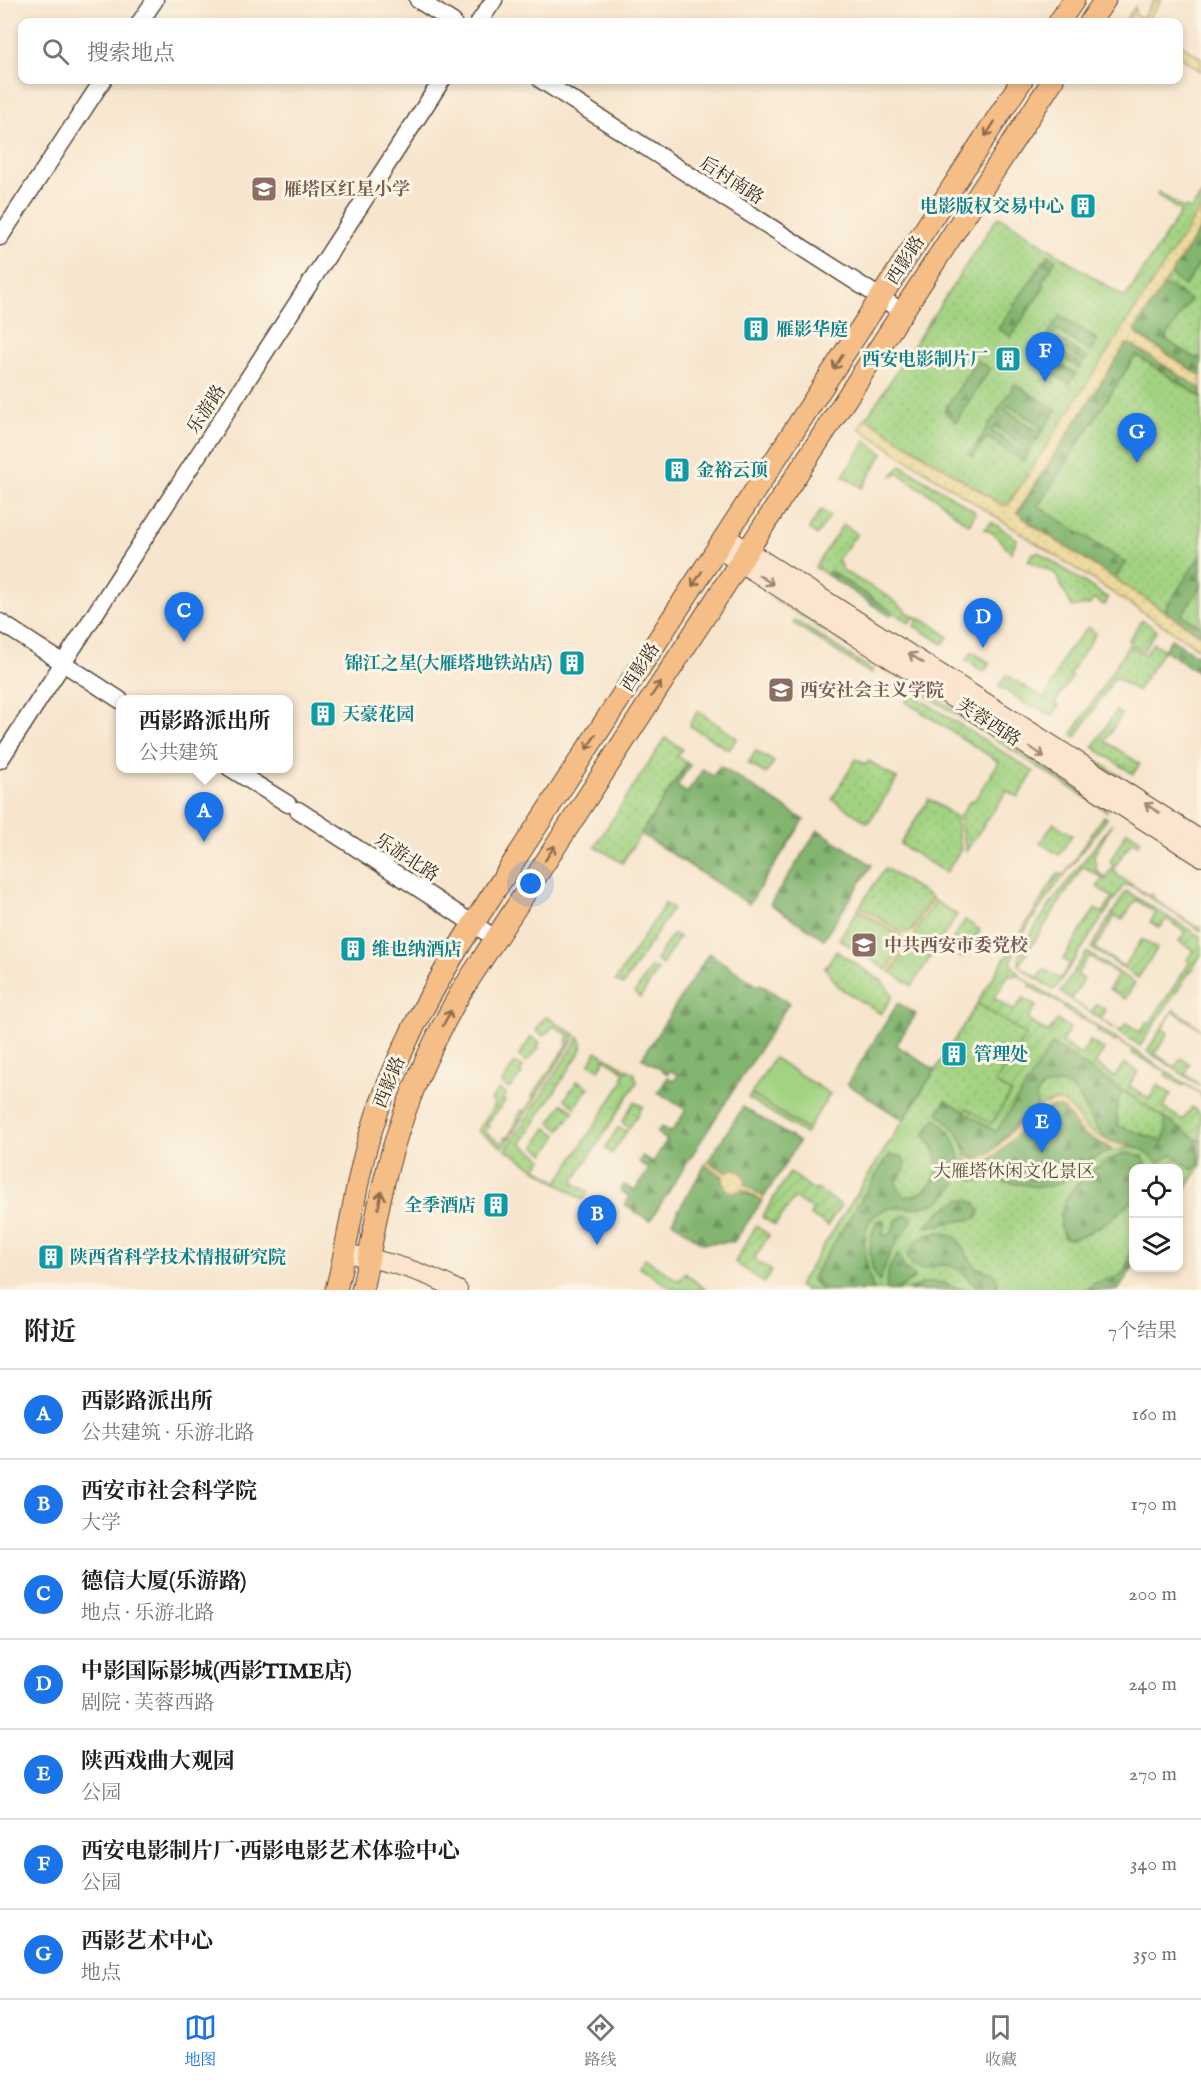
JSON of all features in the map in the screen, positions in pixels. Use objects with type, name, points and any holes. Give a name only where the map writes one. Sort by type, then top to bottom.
[{"type":"main road","points":[[1062,18],[1074,0]]},
{"type":"main road","points":[[1093,18],[1105,0]]},
{"type":"main road","name":"西影路","points":[[336,1290],[362,1164],[388,1082],[428,998],[473,923],[1019,84]]},
{"type":"main road","name":"西影路","points":[[362,1290],[386,1173],[415,1086],[451,1010],[495,938],[1050,84]]},
{"type":"main road","name":"芙蓉西路","points":[[721,542],[1201,840]]},
{"type":"main road","name":"芙蓉西路","points":[[743,556],[1201,856]]},
{"type":"main road","points":[[344,1253],[422,1272],[458,1290]]},
{"type":"street","points":[[143,18],[155,0]]},
{"type":"street","points":[[418,0],[447,18]]},
{"type":"street","points":[[482,18],[494,0]]},
{"type":"street","points":[[0,237],[100,84]]},
{"type":"street","name":"乐游路","points":[[0,760],[439,84]]},
{"type":"street","name":"后村南路","points":[[547,84],[903,312]]},
{"type":"street","points":[[0,622],[116,696]]},
{"type":"street","name":"乐游北路","points":[[238,773],[495,938]]},
{"type":"green space","points":[[1158,192],[1184,209],[1186,207],[1191,210],[1201,195],[1201,643],[863,423],[997,218],[1002,218],[1125,298],[1181,212],[1157,195]]},
{"type":"green space","points":[[1198,232],[1201,234],[1201,261],[1185,286],[1174,278],[1172,272]]},
{"type":"green space","points":[[1048,255],[1056,260],[1042,282],[1045,285],[1011,337],[998,329]]},
{"type":"green space","points":[[1169,286],[1190,300],[1165,339],[1196,359],[1197,357],[1201,359],[1201,376],[1136,333],[1136,328],[1162,288]]},
{"type":"green space","points":[[1060,316],[1098,340],[1090,352],[1057,330],[1053,335],[1087,358],[1084,362],[1046,337]]},
{"type":"green space","points":[[1044,340],[1082,365],[1080,369],[1046,347],[1042,352],[1076,374],[1069,384],[1031,360]]},
{"type":"green space","points":[[1126,344],[1131,344],[1201,389],[1201,397],[1136,355],[1038,506],[1126,563],[1115,579],[1017,514]]},
{"type":"green space","points":[[977,360],[990,369],[956,422],[944,411]]},
{"type":"green space","points":[[1015,384],[1056,410],[1036,441],[996,414]],"holes":[[[1008,405],[1041,426],[1038,431],[1005,410]]]},
{"type":"green space","points":[[994,417],[1034,444],[1023,461],[987,437],[974,457],[970,454]],"holes":[[[994,426],[1027,448],[1025,453],[991,431]]]},
{"type":"green space","points":[[866,440],[883,454],[862,488],[843,476]]},
{"type":"green space","points":[[901,465],[973,510],[975,514],[969,524],[900,474],[892,476]]},
{"type":"green space","points":[[821,510],[830,516],[817,535],[809,529]]},
{"type":"green space","points":[[992,522],[1017,539],[1011,553],[993,533],[984,529]]},
{"type":"green space","points":[[843,524],[857,534],[838,559],[843,571],[888,596],[910,614],[933,625],[948,637],[943,644],[914,626],[918,620],[914,617],[909,623],[830,571],[827,575],[815,567]]},
{"type":"green space","points":[[1038,552],[1108,598],[1106,603],[1104,605],[1094,599],[1089,605],[1072,607],[1055,573],[1028,561],[1033,553]]},
{"type":"green space","points":[[1201,554],[1201,586],[1182,615],[1201,627],[1201,635],[1164,611]]},
{"type":"green space","points":[[830,571],[893,612],[890,616],[827,575]]},
{"type":"green space","points":[[770,591],[856,646],[853,649],[768,595]]},
{"type":"green space","points":[[795,620],[873,670],[871,674],[793,623]]},
{"type":"green space","points":[[1142,620],[1157,630],[1143,651],[1128,641]]},
{"type":"green space","points":[[1088,627],[1096,633],[1069,675],[1072,677],[1055,703],[1059,706],[1052,716],[1034,705],[1032,708],[999,686],[1006,675],[1045,699],[1065,654]]},
{"type":"green space","points":[[1171,639],[1201,658],[1201,674],[1164,650]]},
{"type":"green space","points":[[1153,643],[1164,650],[1137,691],[1115,677],[1076,737],[1072,734],[1129,645],[1145,655]]},
{"type":"green space","points":[[972,652],[990,663],[984,672],[966,660]]},
{"type":"green space","points":[[867,653],[1105,806],[1107,811],[864,656]]},
{"type":"green space","points":[[912,694],[1034,772],[1018,797],[1007,791],[966,851],[959,817],[971,800],[974,801],[999,762],[906,702]]},
{"type":"green space","points":[[698,711],[737,738],[729,750],[689,725]]},
{"type":"green space","points":[[1116,711],[1122,714],[1105,741],[1140,764],[1133,774],[1093,747]]},
{"type":"green space","points":[[665,738],[682,749],[677,756],[687,763],[622,863],[595,846]]},
{"type":"green space","points":[[756,751],[774,762],[766,774],[748,763]]},
{"type":"green space","points":[[1081,751],[1200,827],[1198,830],[1079,754]]},
{"type":"green space","points":[[856,759],[866,765],[869,761],[897,779],[868,823],[832,799]]},
{"type":"green space","points":[[687,763],[690,765],[677,786],[687,793],[703,769],[713,776],[720,766],[804,820],[749,904],[641,834]]},
{"type":"green space","points":[[929,799],[955,816],[961,849],[946,873],[900,844]]},
{"type":"green space","points":[[1103,816],[1107,818],[1098,831],[1068,870]]},
{"type":"green space","points":[[1054,823],[1072,835],[1059,855],[1040,843]]},
{"type":"green space","points":[[1112,824],[1094,855],[1096,869],[1105,879],[1113,866],[1110,861],[1127,831],[1141,840],[1138,844],[1132,841],[1113,869],[1117,872],[1116,874],[1149,896],[1151,894],[1153,898],[1198,928],[1201,926],[1201,931],[1132,886],[1124,885],[1055,989],[1052,989],[1020,967],[1038,978],[1044,969],[1060,979],[1070,964],[1063,959],[1095,909],[1102,913],[1113,898],[1097,887],[1103,878],[1083,866],[1019,965],[1020,950],[1052,902]]},
{"type":"green space","points":[[818,830],[872,865],[824,939],[770,904]]},
{"type":"green space","points":[[885,868],[932,898],[911,931],[902,933],[860,906]]},
{"type":"green space","points":[[1058,873],[1064,876],[1023,935],[1014,952],[1012,965],[1020,976],[1167,1072],[1131,1053],[1133,1050],[1117,1040],[1115,1042],[1097,1031],[1099,1028],[1083,1018],[1081,1020],[1064,1009],[1065,1006],[1030,987],[1031,984],[1016,974],[1014,976],[1009,974],[994,998],[1014,1011],[1023,998],[1036,1006],[1028,1020],[1048,1033],[1057,1020],[1070,1028],[1062,1042],[1081,1055],[1090,1041],[1104,1050],[1095,1064],[1115,1077],[1124,1063],[1138,1072],[1129,1086],[1149,1099],[1158,1085],[1171,1094],[1163,1108],[1183,1120],[1192,1107],[1201,1114],[1201,1142],[1052,1044],[996,1132],[965,1112],[967,1108],[991,1124],[1011,1093],[995,1083],[1026,1035],[977,1003]]},
{"type":"green space","points":[[1126,891],[1201,937],[1201,955],[1140,1046],[1091,1013],[1097,1004],[1106,1010],[1101,1019],[1120,1032],[1126,1023],[1140,1032],[1147,1021],[1150,1023],[1190,962],[1187,960],[1193,950],[1179,941],[1185,932],[1166,919],[1160,928],[1150,922],[1156,913],[1136,900],[1122,920],[1115,916],[1095,948],[1124,967],[1142,939],[1157,949],[1138,978],[1091,948]]},
{"type":"green space","points":[[935,901],[957,915],[933,952],[917,942],[915,933]]},
{"type":"green space","points":[[665,904],[673,908],[623,985],[615,981]]},
{"type":"green space","points":[[858,910],[900,936],[903,946],[887,970],[839,939]]},
{"type":"green space","points":[[965,920],[980,930],[962,958],[947,948]]},
{"type":"green space","points":[[672,935],[679,937],[662,965],[656,960]]},
{"type":"green space","points":[[915,946],[931,956],[912,986],[891,972],[906,948]]},
{"type":"green space","points":[[836,951],[882,981],[893,995],[881,1014],[840,988],[825,968]]},
{"type":"green space","points":[[1087,952],[1135,983],[1125,999],[1109,989],[1118,975],[1089,956],[1077,974],[1084,979],[1071,1000],[1060,992]]},
{"type":"green space","points":[[709,953],[758,986],[760,984],[789,1003],[650,1221],[625,1205],[630,1197],[620,1190],[624,1185],[635,1191],[649,1169],[639,1162],[642,1156],[653,1162],[667,1140],[657,1133],[661,1127],[671,1133],[686,1110],[658,1092],[668,1077],[674,1081],[678,1075],[670,1070],[668,1074],[642,1058]]},
{"type":"green space","points":[[651,967],[658,970],[640,998],[635,993]]},
{"type":"green space","name":"大雁塔休闲文化景区","points":[[981,998],[1201,1142],[1201,1165],[1183,1193],[1183,1164],[1129,1164],[1130,1272],[1118,1290],[805,1290],[798,1286]]},
{"type":"green space","points":[[898,1003],[916,1014],[896,1045],[935,1070],[903,1120],[847,1084]]},
{"type":"green space","points":[[1174,1009],[1201,1029],[1173,1011],[1162,1029],[1168,1033],[1155,1054],[1175,1067],[1181,1058],[1190,1064],[1185,1074],[1201,1086],[1147,1051]]},
{"type":"green space","points":[[547,1017],[576,1035],[503,1148],[478,1131],[495,1104],[491,1100],[499,1089],[506,1094],[503,1099],[505,1101],[486,1125],[489,1126],[485,1132],[501,1143],[505,1137],[508,1138],[522,1110],[525,1112],[534,1097],[532,1096],[568,1044],[566,1042],[570,1036],[554,1026],[544,1036],[536,1031],[542,1020]]},
{"type":"green space","points":[[531,1037],[540,1042],[537,1047],[539,1048],[526,1062],[519,1056]]},
{"type":"green space","points":[[579,1037],[582,1049],[521,1143],[543,1159],[536,1168],[558,1182],[624,1080],[622,1078],[625,1072],[605,1059],[599,1070],[590,1064],[596,1051],[635,1074],[637,1082],[573,1182],[588,1192],[583,1200],[506,1150]]},
{"type":"green space","points":[[1052,1044],[1122,1090],[1116,1111],[1118,1126],[1163,1141],[1166,1131],[1164,1118],[1197,1139],[1199,1164],[1192,1170],[1172,1155],[1159,1163],[1141,1149],[1110,1141],[1098,1130],[1075,1091],[1055,1084],[1040,1089],[1036,1097],[1037,1107],[1017,1123],[994,1149],[982,1157],[968,1157],[958,1132],[938,1113],[946,1100],[996,1131]]},
{"type":"green space","points":[[774,1058],[830,1094],[807,1130],[751,1094]]},
{"type":"green space","points":[[515,1063],[523,1067],[520,1073],[522,1074],[509,1089],[502,1083]]},
{"type":"green space","points":[[1167,1072],[1193,1089],[1185,1084],[1183,1086],[1165,1075]]},
{"type":"green space","points":[[577,1081],[589,1087],[575,1107],[565,1099]]},
{"type":"green space","points":[[751,1094],[807,1130],[805,1134],[748,1098]]},
{"type":"green space","points":[[634,1102],[643,1106],[629,1128],[622,1122]]},
{"type":"green space","points":[[562,1104],[574,1111],[560,1130],[550,1123]]},
{"type":"green space","points":[[743,1107],[799,1142],[764,1197],[708,1161]]},
{"type":"green space","points":[[1053,1107],[1064,1109],[1081,1133],[1111,1150],[1089,1161],[1064,1181],[1052,1185],[1035,1186],[1002,1181],[978,1182],[968,1177],[966,1173],[968,1166],[990,1161],[1022,1126]]},
{"type":"green space","points":[[935,1118],[953,1138],[958,1150],[959,1175],[954,1186],[946,1196],[933,1204],[887,1209],[876,1214],[869,1222],[864,1244],[867,1269],[874,1290],[824,1290],[813,1282],[812,1278],[889,1155],[901,1156],[905,1163],[904,1170],[896,1183],[902,1195],[914,1196],[933,1181],[937,1158],[924,1136]]},
{"type":"green space","points":[[546,1128],[558,1135],[545,1154],[535,1146]]},
{"type":"green space","points":[[618,1128],[627,1131],[612,1154],[605,1148]]},
{"type":"green space","points":[[1129,1153],[1143,1157],[1146,1164],[1129,1164],[1129,1203],[1090,1232],[1081,1236],[1064,1238],[1060,1224],[1062,1210],[1068,1196],[1090,1173],[1116,1157]]},
{"type":"green space","points":[[705,1165],[723,1177],[722,1181],[762,1201],[734,1242],[702,1243],[672,1221]]},
{"type":"green space","points":[[790,1172],[815,1191],[817,1189],[841,1205],[827,1226],[810,1215],[813,1210],[795,1198],[775,1225],[762,1217]]},
{"type":"green space","points":[[962,1199],[976,1203],[980,1213],[977,1218],[925,1227],[942,1210]]},
{"type":"green space","points":[[905,1215],[911,1216],[912,1221],[891,1250],[879,1282],[875,1275],[870,1251],[874,1227],[878,1220],[883,1220],[885,1224],[882,1235],[888,1236],[893,1231],[896,1220]]},
{"type":"green space","points":[[756,1226],[769,1235],[754,1259],[772,1271],[764,1283],[735,1262]]},
{"type":"green space","points":[[941,1232],[957,1238],[974,1267],[993,1273],[998,1282],[996,1290],[980,1290],[964,1274],[950,1266],[920,1268],[912,1265],[908,1256],[916,1242],[930,1234]]},
{"type":"green space","points":[[898,1254],[905,1268],[915,1278],[896,1290],[886,1290],[889,1269]]},
{"type":"green space","points":[[1129,1257],[1130,1272],[1118,1290],[1087,1290],[1096,1282],[1121,1275]]},
{"type":"green space","points":[[645,1258],[679,1281],[685,1273],[706,1290],[674,1290],[639,1267]]},
{"type":"green space","points":[[939,1282],[964,1290],[908,1290],[925,1283]]},
{"type":"sand","points":[[1154,0],[1161,0],[1149,18],[1143,18]]},
{"type":"sand","points":[[1135,7],[1135,14],[1141,18],[1128,18]]},
{"type":"sand","points":[[1183,46],[1201,58],[1201,71],[1183,59]]},
{"type":"sand","points":[[1201,208],[1201,227],[1135,330],[1137,335],[1201,376],[1201,389],[1131,344],[1126,344],[1017,512],[1032,525],[1201,635],[1201,650],[859,428],[866,418],[1002,505],[1008,505]]},
{"type":"sand","points":[[932,898],[935,901],[915,933],[917,942],[933,952],[931,956],[915,946],[906,948],[891,972],[887,970],[902,946],[900,936],[858,909],[860,906],[902,933],[912,931]]},
{"type":"sand","points":[[1056,1101],[1067,1105],[1082,1124],[1096,1135],[1115,1143],[1134,1147],[1109,1151],[1111,1149],[1109,1147],[1081,1133],[1064,1109],[1053,1107],[1030,1121],[994,1157],[970,1165],[966,1170],[966,1153],[973,1159],[983,1156],[993,1150],[1030,1112]]},
{"type":"sand","points":[[708,1161],[725,1172],[733,1169],[740,1171],[744,1176],[745,1185],[764,1197],[762,1201],[743,1189],[735,1192],[725,1188],[723,1176],[705,1165]]},
{"type":"place","name":"雁塔区红星小学","points":[[264,189]]},
{"type":"place","name":"电影版权交易中心","points":[[1083,206]]},
{"type":"place","name":"雁影华庭","points":[[756,329]]},
{"type":"place","name":"西安电影制片厂","points":[[1008,359]]},
{"type":"place","name":"西安电影制片厂·西影电影艺术体验中心","points":[[1045,382]]},
{"type":"place","name":"西影艺术中心","points":[[1137,463]]},
{"type":"place","name":"金裕云顶","points":[[677,470]]},
{"type":"place","name":"德信大厦(乐游路)","points":[[184,642]]},
{"type":"place","name":"中影国际影城(西影TIME店)","points":[[983,648]]},
{"type":"place","name":"锦江之星(大雁塔地铁站店)","points":[[572,663]]},
{"type":"place","name":"西安社会主义学院","points":[[781,690]]},
{"type":"place","name":"天豪花园","points":[[323,714]]},
{"type":"place","name":"西影路派出所","points":[[204,842]]},
{"type":"place","name":"中共西安市委党校","points":[[864,945]]},
{"type":"place","name":"维也纳酒店","points":[[353,949]]},
{"type":"place","name":"管理处","points":[[954,1054]]},
{"type":"place","name":"陕西戏曲大观园","points":[[1042,1153]]},
{"type":"place","name":"全季酒店","points":[[496,1205]]},
{"type":"place","name":"西安市社会科学院","points":[[597,1245]]},
{"type":"place","name":"陕西省科学技术情报研究院","points":[[51,1257]]}]
